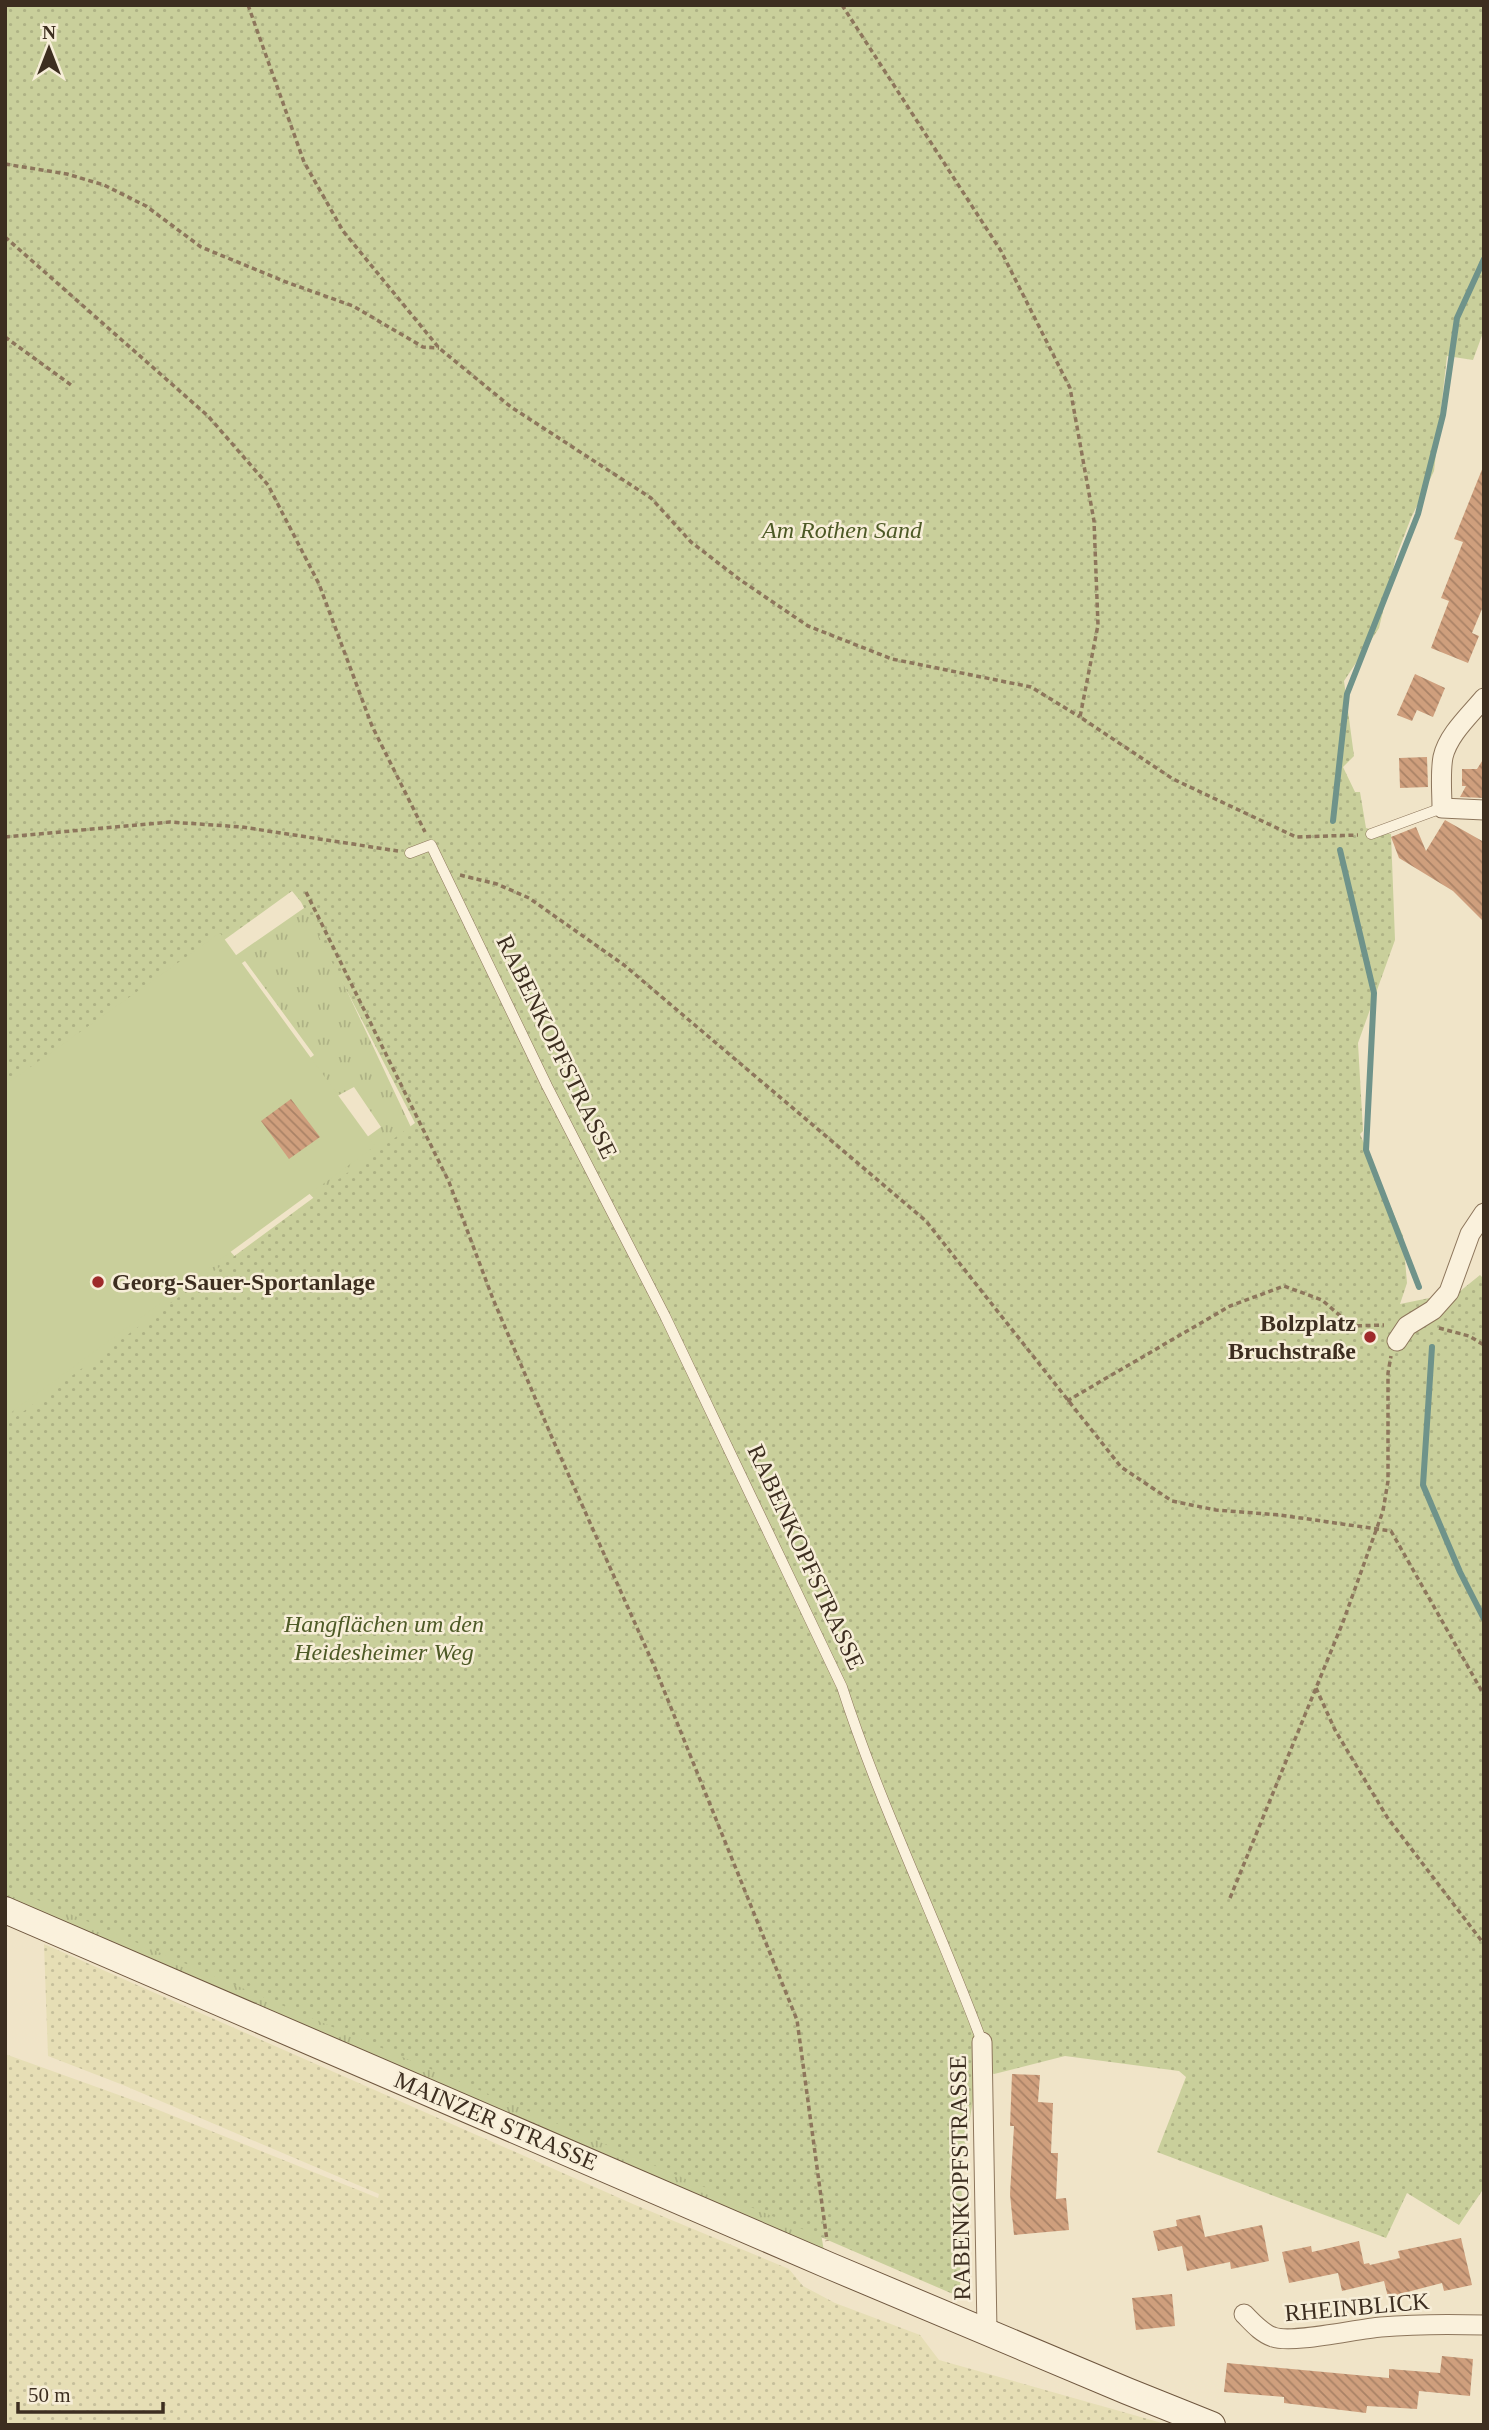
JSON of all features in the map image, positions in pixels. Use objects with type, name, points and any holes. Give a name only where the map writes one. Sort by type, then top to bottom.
[{"type":"main road","name":"MAINZER STRASSE","points":[[5,1910],[830,2266],[1212,2425]]},
{"type":"street","points":[[1484,698],[1446,748],[1443,760],[1442,807],[1484,810]]},
{"type":"street","points":[[1407,1329],[1433,1310],[1449,1292],[1470,1234],[1484,1213]]},
{"type":"street","name":"RABENKOPFSTRASSE","points":[[982,2042],[987,2331]]},
{"type":"street","name":"RHEINBLICK","points":[[1244,2314],[1262,2331],[1288,2340],[1378,2327],[1484,2325]]},
{"type":"lane","points":[[1371,834],[1442,807]]},
{"type":"lane","points":[[411,853],[431,845]]},
{"type":"lane","name":"RABENKOPFSTRASSE","points":[[431,845],[547,1086],[664,1316],[842,1687],[859,1742],[952,1961],[982,2042]]},
{"type":"path","points":[[248,5],[304,162],[343,231],[425,327],[439,348],[512,407],[651,498],[691,542],[739,579],[808,626],[892,659],[1031,687],[1173,779],[1296,837],[1371,834]]},
{"type":"path","points":[[842,5],[1001,251],[1070,388],[1094,521],[1098,625],[1080,717]]},
{"type":"path","points":[[5,164],[67,174],[104,185],[146,206],[201,247],[353,306],[424,347],[439,348]]},
{"type":"path","points":[[5,237],[208,416],[268,485],[319,584],[372,726],[431,845]]},
{"type":"path","points":[[5,337],[71,385]]},
{"type":"path","points":[[5,837],[170,822],[242,827],[411,853]]},
{"type":"path","points":[[446,875],[467,876],[497,884],[529,898],[624,965],[926,1221],[1121,1467],[1172,1501],[1216,1510],[1280,1515],[1391,1531],[1484,1695]]},
{"type":"path","points":[[306,892],[449,1182],[526,1376],[660,1679],[797,2020],[830,2266]]},
{"type":"path","points":[[1067,1401],[1230,1306],[1284,1286],[1322,1300],[1352,1326],[1469,1336],[1484,1345]]},
{"type":"path","points":[[1230,1898],[1377,1530],[1388,1481],[1388,1373],[1407,1329]]},
{"type":"path","points":[[1316,1688],[1335,1730],[1387,1817],[1484,1944]]},
{"type":"shaded area","points":[[44,1944],[633,2204],[789,2269],[803,2286],[835,2303],[920,2335],[939,2360],[1169,2425],[5,2425],[5,2054],[141,2103],[378,2198],[379,2194],[48,2056]]},
{"type":"green space","name":"Am Rothen Sand","points":[[5,5],[1484,5],[1484,330],[1473,360],[1447,356],[1434,471],[1396,557],[1379,628],[1344,681],[1354,756],[1343,767],[1355,792],[1360,792],[1366,828],[1391,834],[1395,940],[1358,1043],[1363,1131],[1360,1134],[1403,1236],[1407,1283],[1400,1304],[1459,1292],[1480,1275],[1484,1279],[1484,2188],[1459,2225],[1407,2193],[1386,2238],[1157,2152],[1186,2077],[1179,2071],[1065,2056],[994,2074],[974,2064],[973,2101],[962,2162],[960,2297],[5,1886],[5,1425],[415,1123],[301,902],[292,891],[5,1098]]},
{"type":"green space","points":[[307,906],[417,1140],[325,1210],[301,1185],[381,1127],[354,1087],[328,1101],[301,1065],[314,1055],[245,961],[236,967],[232,958]]},
{"type":"green space","name":"Georg-Sauer-Sportanlage","points":[[220,933],[375,1146],[5,1417],[5,1085]]},
{"type":"green space","points":[[228,1249],[240,1262],[5,1431],[5,1406]]},
{"type":"green space","points":[[5,1871],[785,2026],[824,2251],[5,1899]]},
{"type":"building","points":[[1483,467],[1484,604],[1472,633],[1479,636],[1468,663],[1431,648],[1449,601],[1441,598],[1463,542],[1454,539]]},
{"type":"building","points":[[1415,674],[1445,688],[1433,717],[1417,710],[1412,721],[1397,715]]},
{"type":"building","points":[[1427,757],[1428,787],[1400,788],[1399,758]]},
{"type":"building","points":[[1484,758],[1484,798],[1460,797],[1466,786],[1462,786],[1462,769],[1477,769]]},
{"type":"building","points":[[1445,820],[1484,842],[1484,922],[1453,891],[1399,858],[1391,837],[1416,827],[1426,851]]},
{"type":"building","points":[[291,1099],[320,1137],[289,1159],[261,1121]]},
{"type":"building","points":[[1012,2074],[1040,2075],[1038,2102],[1053,2103],[1051,2153],[1058,2153],[1056,2199],[1066,2198],[1069,2230],[1014,2235],[1010,2194],[1014,2126],[1010,2126]]},
{"type":"building","points":[[1200,2215],[1205,2237],[1262,2225],[1269,2261],[1231,2269],[1230,2262],[1187,2271],[1182,2246],[1158,2251],[1153,2231],[1177,2226],[1176,2220]]},
{"type":"building","points":[[1461,2238],[1472,2285],[1444,2291],[1442,2283],[1388,2297],[1384,2281],[1342,2291],[1338,2273],[1289,2283],[1282,2252],[1311,2246],[1312,2252],[1359,2241],[1364,2264],[1370,2265],[1400,2258],[1398,2251]]},
{"type":"building","points":[[1172,2294],[1175,2326],[1136,2330],[1132,2298]]},
{"type":"building","points":[[1442,2356],[1473,2359],[1470,2396],[1419,2391],[1417,2409],[1367,2406],[1366,2413],[1284,2403],[1284,2397],[1224,2392],[1227,2363],[1389,2378],[1389,2369],[1440,2373]]},
{"type":"waterway","points":[[1333,821],[1347,694],[1418,514],[1443,415],[1457,318],[1484,259]]},
{"type":"waterway","points":[[1340,850],[1374,993],[1366,1150],[1419,1287]]},
{"type":"waterway","points":[[1432,1347],[1423,1485],[1460,1572],[1484,1619]]},
{"type":"place","name":"Georg-Sauer-Sportanlage","points":[[98,1282]]},
{"type":"place","name":"Bolzplatz Bruchstraße","points":[[1370,1337]]},
{"type":"park label","name":"Hangflächen um den Heidesheimer Weg","points":[[384,1638]]}]
